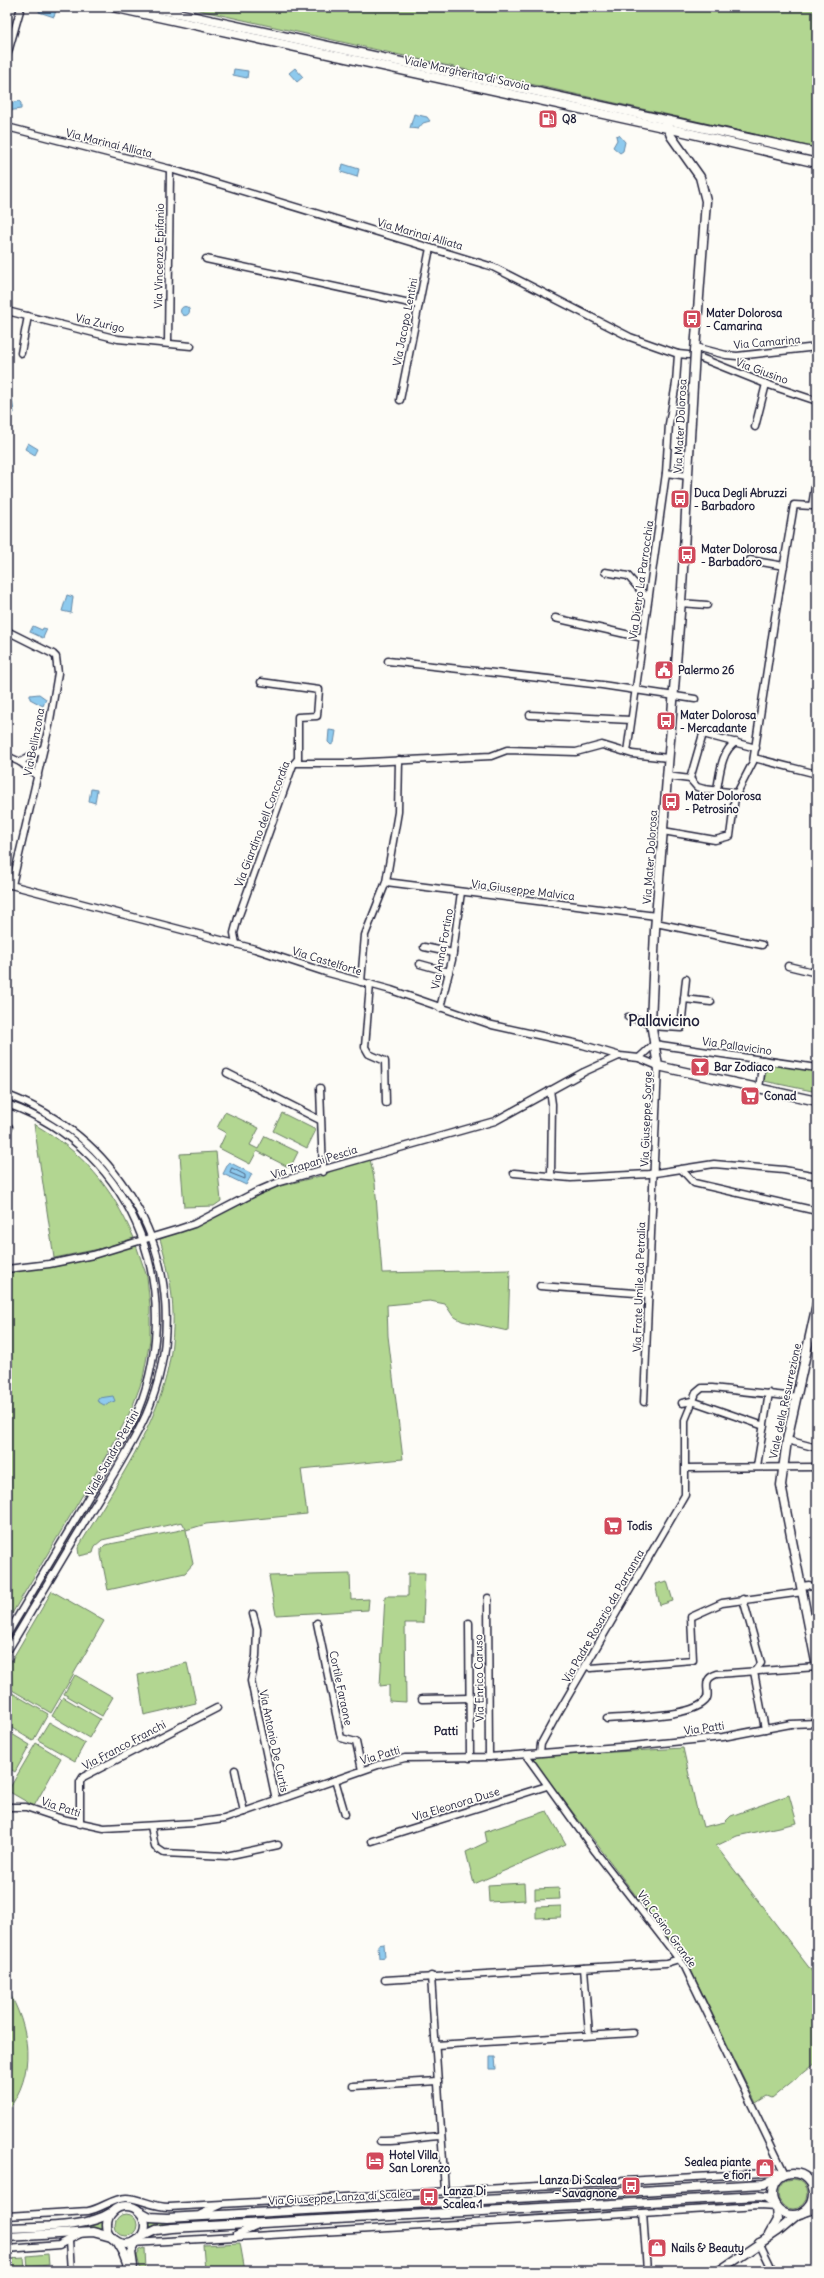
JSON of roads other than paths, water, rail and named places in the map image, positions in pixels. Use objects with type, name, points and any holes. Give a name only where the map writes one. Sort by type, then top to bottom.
[{"type":"street","points":[[7,56],[21,7]]},
{"type":"street","name":"Viale Margherita di Savoia","points":[[112,7],[667,128],[817,163]]},
{"type":"street","name":"Viale Margherita di Savoia","points":[[150,7],[817,153]]},
{"type":"street","name":"Via Mater Dolorosa","points":[[658,1066],[651,1025],[656,920],[680,603],[688,476],[693,351],[706,201],[700,177],[682,152],[662,118]]},
{"type":"street","points":[[667,128],[669,122],[673,121]]},
{"type":"street","name":"Via Marinai Alliata","points":[[7,127],[170,169],[493,267],[630,337],[678,354]]},
{"type":"street","name":"Via Vincenzo Epifanio","points":[[168,342],[170,169]]},
{"type":"street","name":"Via Jacopo Lentini","points":[[400,400],[430,248]]},
{"type":"street","points":[[206,259],[419,305]]},
{"type":"street","name":"Via Zurigo","points":[[7,311],[118,339],[168,342],[191,346]]},
{"type":"street","points":[[21,353],[28,316]]},
{"type":"street","name":"Via Camarina","points":[[693,351],[737,356],[817,347]]},
{"type":"street","points":[[688,476],[666,473],[669,417],[676,383],[678,354],[693,351]]},
{"type":"street","name":"Via Giusino","points":[[702,358],[766,384],[817,401]]},
{"type":"street","points":[[756,428],[766,384]]},
{"type":"street","name":"Via Dietro La Parrocchia","points":[[627,752],[666,473]]},
{"type":"street","points":[[663,831],[715,840],[730,836],[734,798],[754,760],[794,505],[812,506],[817,474]]},
{"type":"street","points":[[750,560],[784,566]]},
{"type":"street","points":[[605,572],[628,576],[648,599]]},
{"type":"street","points":[[680,603],[707,605]]},
{"type":"street","points":[[555,618],[643,638]]},
{"type":"street","name":"Via Bellinzona","points":[[7,630],[39,645],[56,657],[58,673],[38,776],[9,885]]},
{"type":"street","points":[[388,661],[635,689],[695,698]]},
{"type":"street","name":"Via Giardino dell Concordia","points":[[236,944],[234,933],[238,918],[295,763],[298,759],[298,717],[317,716],[319,690],[261,682]]},
{"type":"street","points":[[530,715],[631,720]]},
{"type":"street","points":[[690,779],[703,734],[756,748]]},
{"type":"street","points":[[717,789],[725,755],[729,746],[736,742]]},
{"type":"street","points":[[295,763],[491,756],[508,750],[576,752],[602,745],[627,752],[668,758]]},
{"type":"street","points":[[20,762],[44,748]]},
{"type":"street","points":[[7,756],[20,762],[38,776]]},
{"type":"street","points":[[361,982],[365,935],[386,882],[398,812],[399,760]]},
{"type":"street","points":[[754,760],[817,774]]},
{"type":"street","points":[[667,776],[690,779],[697,787],[737,793]]},
{"type":"street","name":"Via Giuseppe Malvica","points":[[386,882],[656,920],[762,945]]},
{"type":"street","name":"Via Castelforte","points":[[9,885],[236,944],[370,984],[492,1025],[583,1045],[620,1056],[639,1058],[658,1066]]},
{"type":"street","name":"Via Anna Fortino","points":[[440,1008],[453,953],[461,892]]},
{"type":"street","points":[[424,947],[453,953]]},
{"type":"street","points":[[420,964],[449,972]]},
{"type":"street","points":[[788,966],[817,973]]},
{"type":"street","points":[[628,1017],[651,1025],[681,1028],[686,979]]},
{"type":"street","points":[[370,984],[365,1047],[369,1054],[385,1061],[386,1103]]},
{"type":"street","points":[[684,999],[710,1002]]},
{"type":"street","points":[[639,1058],[654,1044]]},
{"type":"street","name":"Via Pallavicino","points":[[654,1044],[817,1068]]},
{"type":"street","name":"Via Trapani Pescia","points":[[7,1269],[78,1259],[143,1240],[194,1224],[270,1186],[323,1172],[337,1165],[494,1121],[599,1064],[620,1056]]},
{"type":"street","points":[[759,1088],[763,1060]]},
{"type":"street","points":[[658,1066],[817,1101]]},
{"type":"street","name":"Via Giuseppe Sorge","points":[[654,1173],[658,1066]]},
{"type":"street","points":[[227,1073],[320,1120]]},
{"type":"street","points":[[320,1088],[323,1172]]},
{"type":"street","points":[[550,1090],[552,1104],[551,1176]]},
{"type":"street","name":"Viale Sandro Pertini","points":[[7,1095],[40,1109],[58,1120],[96,1151],[128,1191],[152,1237],[162,1275],[166,1314],[162,1359],[151,1401],[129,1446],[7,1652]]},
{"type":"street","name":"Viale Sandro Pertini","points":[[7,1104],[49,1125],[87,1155],[111,1181],[122,1197],[143,1240],[154,1279],[157,1308],[156,1346],[144,1395],[128,1432],[7,1635]]},
{"type":"street","points":[[514,1173],[571,1178],[654,1173],[714,1164],[784,1170],[817,1176]]},
{"type":"street","points":[[681,1169],[694,1183],[817,1211]]},
{"type":"street","name":"Via Frate Umile da Petralia","points":[[644,1402],[652,1181],[654,1173]]},
{"type":"street","points":[[540,1286],[649,1294]]},
{"type":"street","name":"Viale della Resurrezione","points":[[817,1304],[786,1440],[781,1485],[817,1667]]},
{"type":"street","points":[[692,1400],[696,1392],[702,1388],[769,1393],[796,1397]]},
{"type":"street","points":[[757,1466],[769,1393]]},
{"type":"street","points":[[682,1403],[692,1400],[764,1426]]},
{"type":"street","name":"Via Padre Rosario da Partanna","points":[[540,1752],[541,1744],[685,1495],[685,1420],[692,1400]]},
{"type":"street","points":[[786,1440],[817,1448]]},
{"type":"street","points":[[686,1468],[757,1466],[782,1468],[817,1467]]},
{"type":"street","points":[[586,1666],[591,1668],[693,1660],[691,1617],[722,1603],[802,1589],[808,1585],[817,1589]]},
{"type":"street","name":"Via Enrico Caruso","points":[[488,1598],[489,1757]]},
{"type":"street","points":[[743,1599],[761,1664],[754,1672]]},
{"type":"street","name":"Via Antonio De Curtis","points":[[253,1614],[256,1629],[256,1656],[251,1681],[276,1800]]},
{"type":"street","points":[[468,1622],[470,1758]]},
{"type":"street","name":"Cortile Faraone","points":[[317,1623],[341,1738],[356,1742],[362,1770]]},
{"type":"street","points":[[607,1719],[690,1711],[705,1702],[707,1697],[707,1682],[713,1675],[817,1667]]},
{"type":"street","points":[[754,1672],[765,1728]]},
{"type":"street","points":[[422,1699],[470,1698]]},
{"type":"street","name":"Via Franco Franchi","points":[[80,1824],[80,1782],[83,1777],[216,1708]]},
{"type":"street","name":"Via Patti","points":[[7,1807],[26,1807],[80,1824],[104,1828],[151,1826],[216,1820],[244,1812],[362,1770],[405,1758],[470,1758],[526,1755],[540,1752],[695,1740],[791,1724],[817,1723]]},
{"type":"street","name":"Via Casino Grande","points":[[526,1755],[547,1786],[685,1967],[753,2105],[782,2175]]},
{"type":"street","points":[[235,1770],[244,1812]]},
{"type":"street","points":[[335,1780],[345,1814]]},
{"type":"street","name":"Via Eleonora Duse","points":[[372,1841],[547,1786]]},
{"type":"street","points":[[151,1826],[155,1847],[164,1853],[226,1856],[278,1845]]},
{"type":"street","points":[[386,1980],[431,1976],[666,1963],[679,1958]]},
{"type":"street","points":[[584,1968],[589,2035]]},
{"type":"street","points":[[431,1976],[445,2191]]},
{"type":"street","points":[[436,2045],[633,2033]]},
{"type":"street","points":[[353,2086],[438,2082]]},
{"type":"street","points":[[380,2141],[397,2142],[403,2139],[441,2136]]},
{"type":"street","points":[[760,2241],[775,2226],[778,2216],[772,2190],[782,2175],[795,2173],[817,2182]]},
{"type":"street","name":"Via Giuseppe Lanza di Scalea","points":[[7,2216],[88,2211],[99,2209],[117,2199],[126,2198],[164,2207],[445,2191],[782,2175]]},
{"type":"street","name":"Via Giuseppe Lanza di Scalea","points":[[141,2212],[160,2218],[189,2217],[764,2184],[782,2175]]},
{"type":"street","points":[[719,2271],[760,2241],[778,2231],[811,2204],[814,2194],[811,2183],[806,2177]]},
{"type":"street","name":"Via Giuseppe Lanza di Scalea","points":[[137,2241],[150,2232],[166,2229],[262,2223],[759,2196],[766,2197],[775,2205]]},
{"type":"street","name":"Via Giuseppe Lanza di Scalea","points":[[189,2217],[231,2203]]},
{"type":"street","points":[[775,2205],[785,2213],[800,2213],[817,2208]]},
{"type":"street","name":"Via Giuseppe Lanza di Scalea","points":[[137,2241],[775,2205]]},
{"type":"street","points":[[7,2228],[88,2222],[126,2206],[141,2212],[146,2226],[131,2254],[134,2271]]},
{"type":"street","points":[[113,2211],[107,2225],[113,2239],[123,2253],[130,2271]]},
{"type":"street","points":[[643,2213],[647,2271]]},
{"type":"street","points":[[16,2216],[17,2227]]},
{"type":"street","name":"Via Giuseppe Lanza di Scalea","points":[[228,2236],[262,2223]]},
{"type":"street","points":[[7,2249],[59,2245],[86,2232]]},
{"type":"street","points":[[7,2237],[98,2232],[123,2244],[137,2241]]},
{"type":"street","points":[[69,2241],[71,2271]]},
{"type":"street","points":[[760,2241],[773,2271]]},
{"type":"water","points":[[40,7],[56,10],[54,17],[39,12]]},
{"type":"water","points":[[295,68],[303,77],[297,82],[289,73]]},
{"type":"water","points":[[234,69],[248,71],[247,78],[233,75]]},
{"type":"water","points":[[19,101],[21,103],[21,109],[7,111],[7,104]]},
{"type":"water","points":[[414,114],[427,117],[430,121],[423,123],[418,129],[410,128]]},
{"type":"water","points":[[619,135],[625,142],[623,151],[620,153],[613,147],[617,140],[616,136]]},
{"type":"water","points":[[343,164],[359,169],[357,177],[341,172]]},
{"type":"water","points":[[183,307],[187,307],[189,311],[187,315],[183,315],[181,313],[181,309]]},
{"type":"water","points":[[7,398],[12,398],[14,413],[7,413]]},
{"type":"water","points":[[28,443],[38,449],[35,455],[25,449]]},
{"type":"water","points":[[67,595],[73,597],[71,613],[62,611]]},
{"type":"water","points":[[33,626],[42,630],[43,628],[47,629],[43,638],[30,632]]},
{"type":"water","points":[[39,694],[46,699],[43,706],[30,699],[30,695]]},
{"type":"water","points":[[329,730],[336,731],[334,743],[331,745],[328,742]]},
{"type":"water","points":[[91,789],[97,790],[95,803],[89,801]]},
{"type":"water","points":[[229,1162],[252,1174],[246,1185],[223,1174]]},
{"type":"water","points":[[113,1396],[115,1401],[104,1405],[97,1401],[99,1398]]},
{"type":"water","points":[[384,1944],[385,1957],[379,1958],[378,1945]]},
{"type":"water","points":[[490,2057],[495,2057],[496,2069],[490,2069]]},
{"type":"place","name":"Q8","points":[[548,119]]},
{"type":"place","name":"Mater Dolorosa - Camarina","points":[[692,319]]},
{"type":"place","name":"Duca Degli Abruzzi - Barbadoro","points":[[680,499]]},
{"type":"place","name":"Mater Dolorosa - Barbadoro","points":[[687,555]]},
{"type":"place","name":"Palermo 26","points":[[664,670]]},
{"type":"place","name":"Mater Dolorosa - Mercadante","points":[[666,721]]},
{"type":"place","name":"Mater Dolorosa - Petrosino","points":[[671,802]]},
{"type":"place","name":"Bar Zodiaco","points":[[700,1067]]},
{"type":"place","name":"Conad","points":[[750,1096]]},
{"type":"place","name":"Todis","points":[[613,1526]]},
{"type":"place","name":"Hotel Villa San Lorenzo","points":[[375,2161]]},
{"type":"place","name":"Sealea piante e fiori","points":[[765,2168]]},
{"type":"place","name":"Lanza Di Scalea - Savagnone","points":[[631,2186]]},
{"type":"place","name":"Lanza Di Scalea 1","points":[[429,2197]]},
{"type":"place","name":"Nails & Beauty","points":[[657,2248]]},
{"type":"district","name":"Pallavicino","points":[[664,1020]]},
{"type":"district","name":"Patti","points":[[446,1730]]}]
